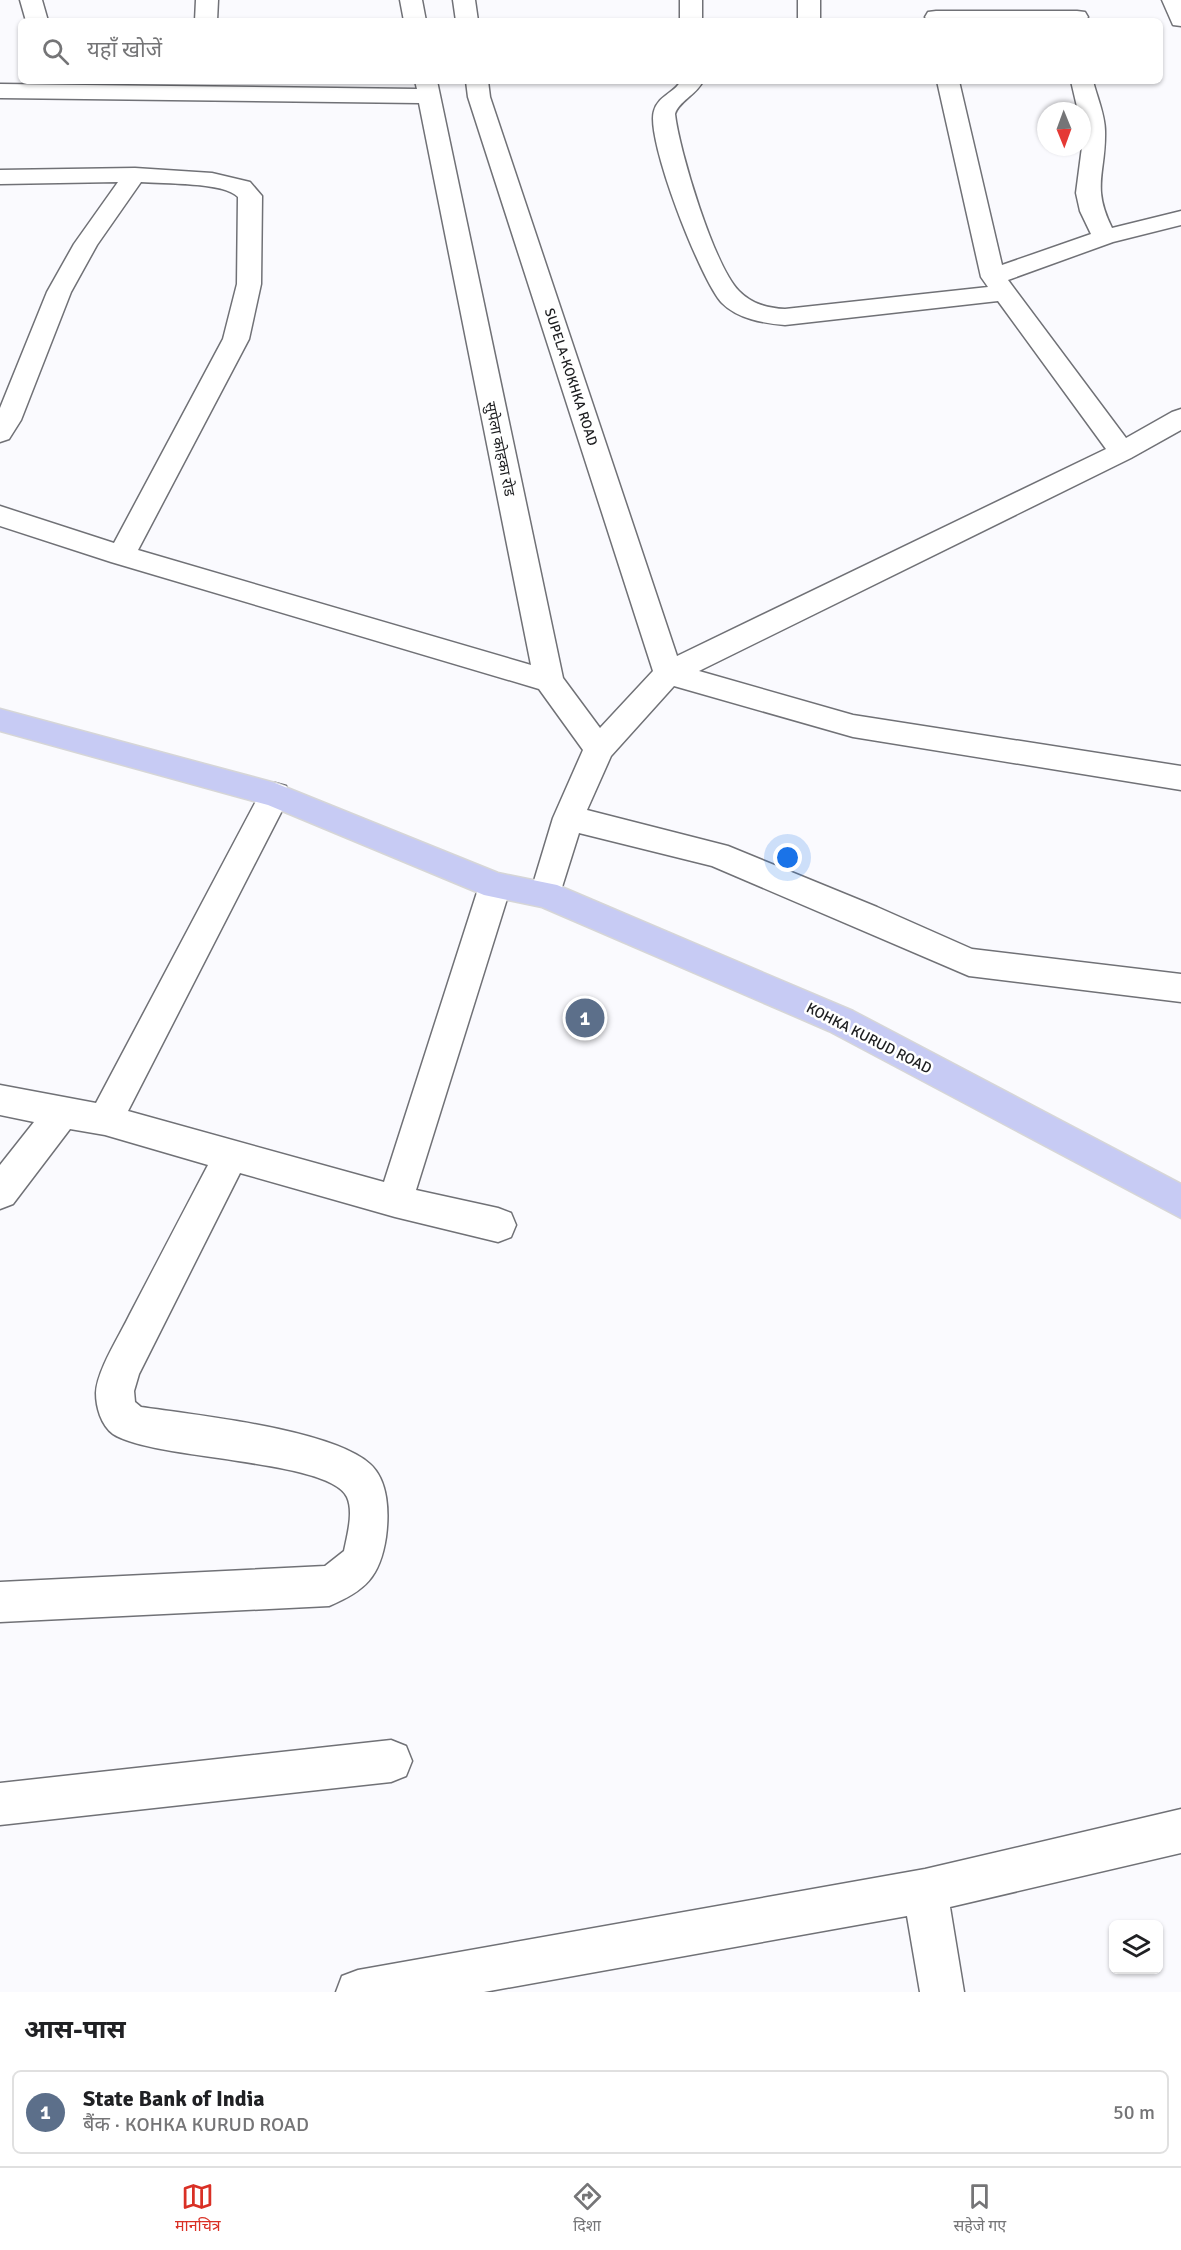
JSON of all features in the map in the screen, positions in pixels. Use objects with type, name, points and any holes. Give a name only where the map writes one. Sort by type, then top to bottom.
[{"type":"main road","name":"KOHKA KURUD ROAD","points":[[0,720],[275,795],[495,886],[546,894],[841,1021],[1181,1202]]},
{"type":"street","points":[[31,0],[36,18]]},
{"type":"street","points":[[206,18],[207,0]]},
{"type":"street","points":[[411,0],[414,18]]},
{"type":"street","points":[[464,0],[467,18]]},
{"type":"street","points":[[691,0],[691,18]]},
{"type":"street","points":[[809,0],[809,18]]},
{"type":"street","points":[[1173,0],[1181,20]]},
{"type":"street","points":[[935,13],[1077,13]]},
{"type":"street","name":"SUPELA-KOKHKA ROAD","points":[[478,84],[483,108],[668,673]]},
{"type":"street","points":[[690,84],[685,93],[665,108],[663,115],[675,172],[724,290],[752,312],[785,317],[998,285],[1105,237],[1181,218]]},
{"type":"street","points":[[949,84],[998,285],[1122,452]]},
{"type":"street","points":[[1083,84],[1094,130],[1088,193],[1092,211],[1105,237]]},
{"type":"street","points":[[0,90],[56,86],[427,88]]},
{"type":"street","name":"सुपेला कोहका रोड","points":[[427,88],[549,681],[599,749]]},
{"type":"street","points":[[0,177],[135,175],[212,180],[242,188],[249,196],[249,284],[236,339],[121,555]]},
{"type":"street","points":[[0,433],[8,420],[59,292],[86,244],[135,175]]},
{"type":"street","points":[[546,894],[568,818],[599,749],[668,673],[1122,452],[1181,418]]},
{"type":"street","points":[[0,516],[121,555],[549,681]]},
{"type":"street","points":[[668,673],[853,726],[1181,778]]},
{"type":"street","points":[[105,1120],[275,795]]},
{"type":"street","points":[[568,818],[717,855],[866,916],[969,962],[1181,988]]},
{"type":"street","points":[[395,1201],[495,886]]},
{"type":"street","points":[[0,1100],[105,1120],[395,1201],[498,1225]]},
{"type":"street","points":[[0,1193],[62,1112]]},
{"type":"street","points":[[0,1602],[329,1586],[354,1571],[366,1540],[370,1514],[365,1491],[357,1477],[340,1466],[283,1449],[140,1426],[126,1420],[117,1410],[116,1391],[122,1369],[231,1155]]},
{"type":"street","points":[[0,1804],[391,1761]]},
{"type":"street","points":[[358,1992],[925,1891],[1181,1831]]},
{"type":"street","points":[[925,1891],[942,1992]]},
{"type":"place","name":"State Bank of India","points":[[585,1018]]}]
